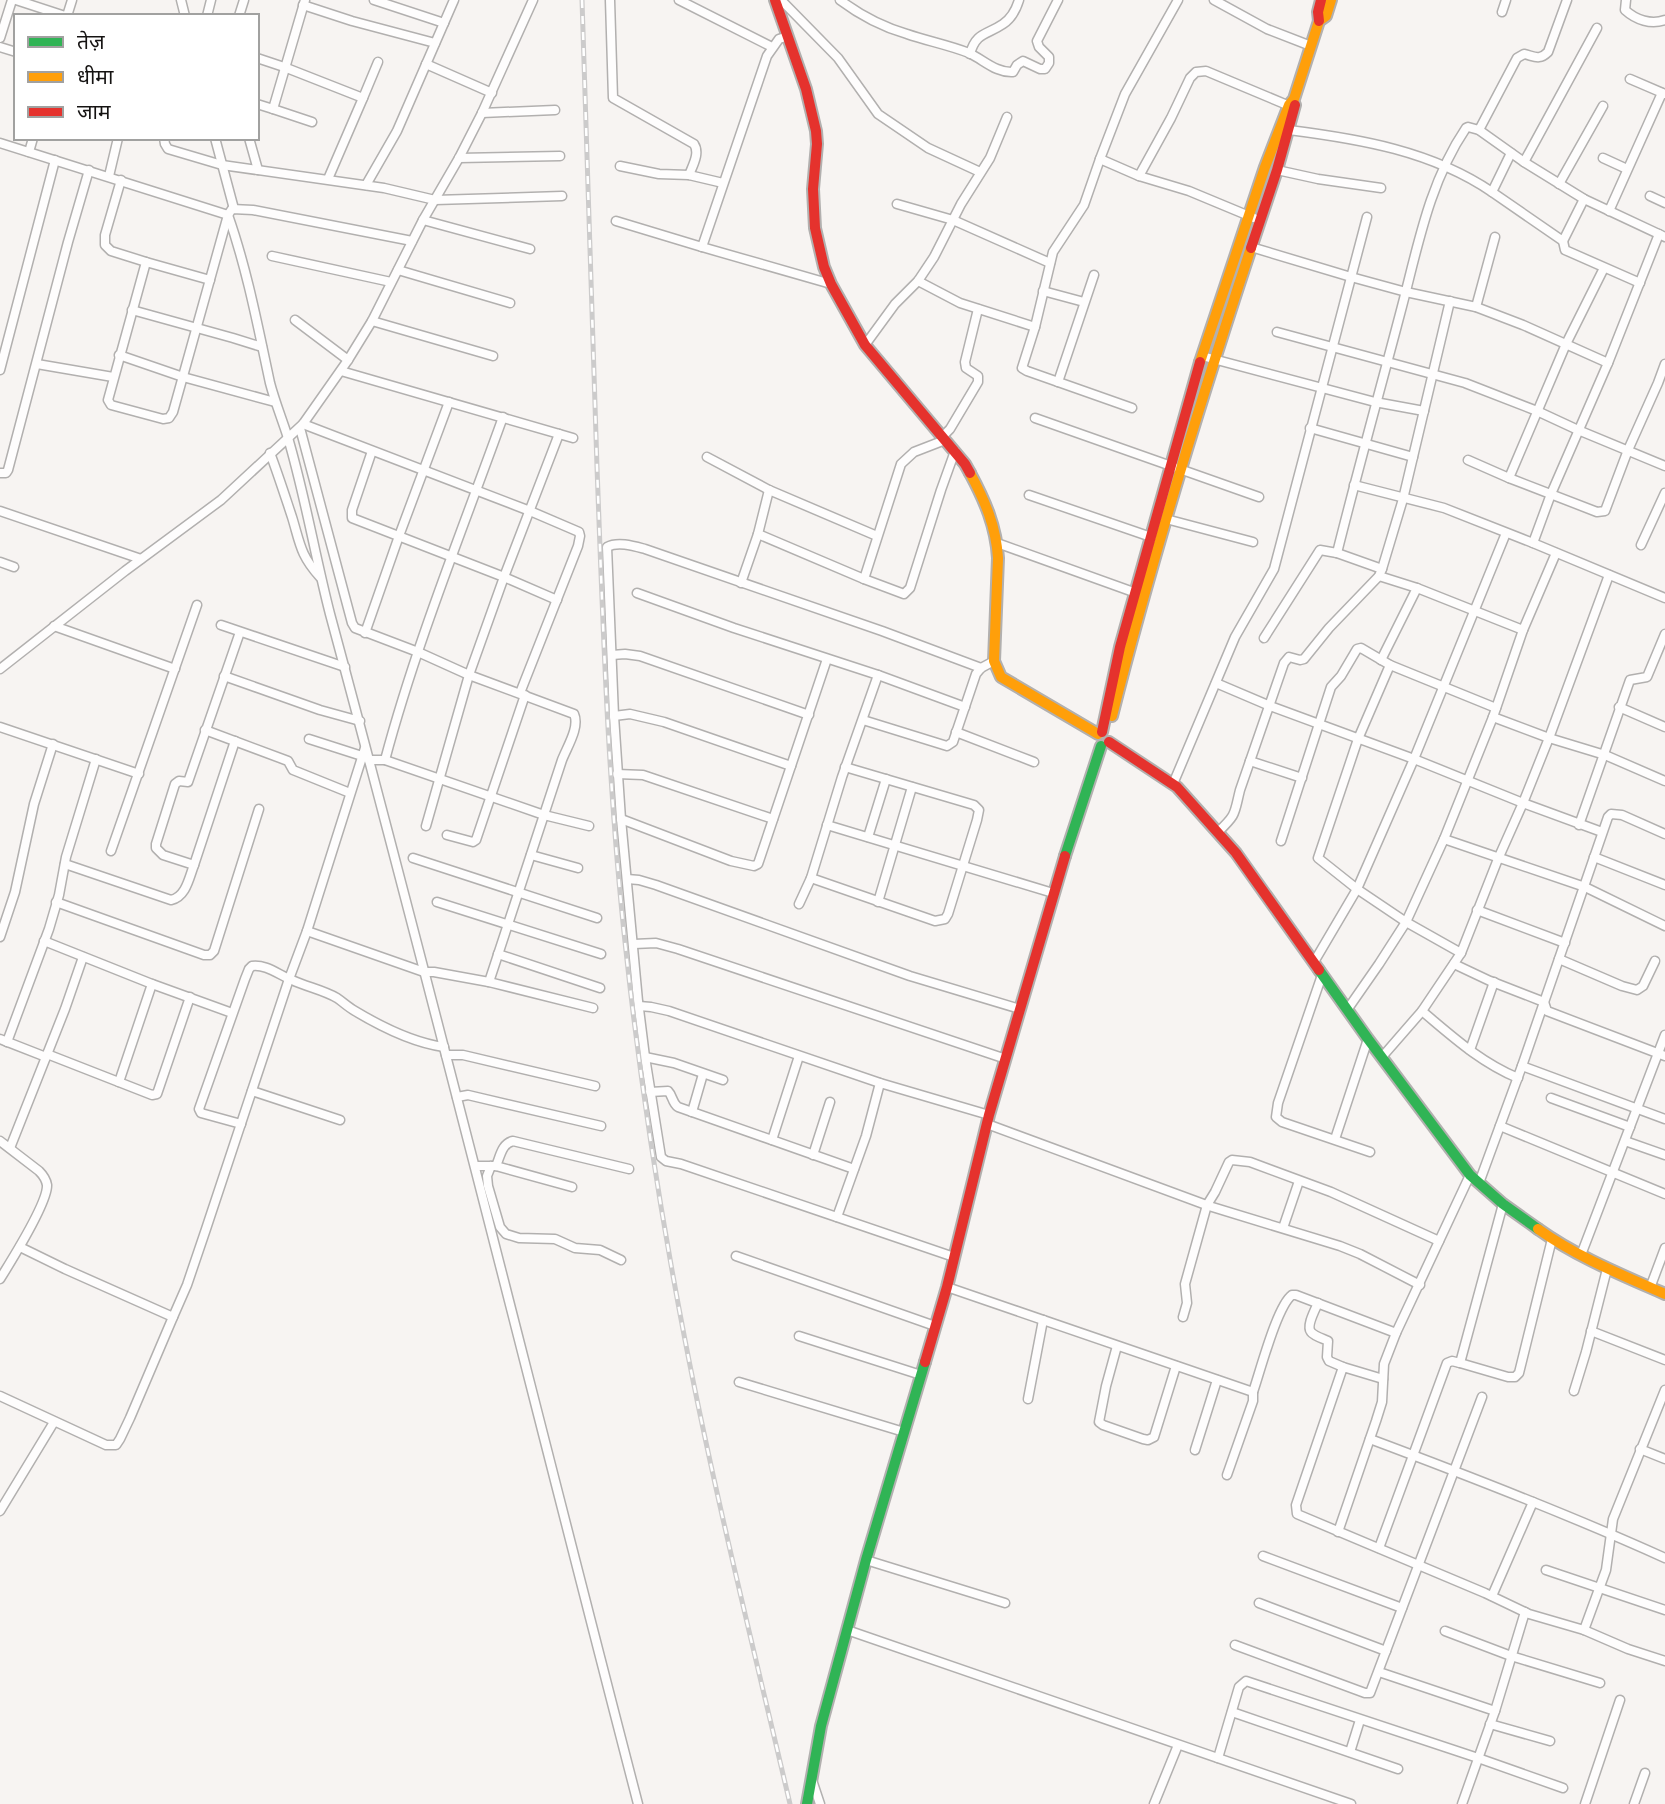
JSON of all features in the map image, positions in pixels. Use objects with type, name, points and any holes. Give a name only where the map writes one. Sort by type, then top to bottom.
[{"type":"street","points":[[0,38],[14,0],[60,14]]},
{"type":"street","points":[[374,0],[444,23]]},
{"type":"street","points":[[366,186],[397,131],[454,0]]},
{"type":"street","points":[[0,669],[221,500],[295,431],[341,371],[372,321],[423,220],[482,113],[533,0]]},
{"type":"street","points":[[610,0],[613,98],[694,144],[697,155],[689,175]]},
{"type":"street","points":[[679,0],[772,47]]},
{"type":"street","points":[[775,0],[806,89],[816,131],[813,189],[815,228],[831,284],[865,345],[965,464],[985,501],[993,523],[998,558],[994,662],[1001,677],[1104,737],[1173,784],[1243,862],[1368,1039],[1474,1179],[1552,1240],[1665,1294]]},
{"type":"street","points":[[781,0],[838,58],[878,114],[928,148],[980,172]]},
{"type":"street","points":[[840,0],[877,23],[970,54],[1008,72],[1013,72],[1023,61],[1040,69],[1049,64],[1049,58],[1037,41],[1058,0]]},
{"type":"street","points":[[970,54],[979,36],[1009,20],[1019,0]]},
{"type":"street","points":[[1132,408],[1023,368],[1050,263],[1058,243],[1086,199],[1125,94],[1178,0]]},
{"type":"street","points":[[1214,0],[1267,29],[1311,46]]},
{"type":"street","points":[[1320,22],[1318,12],[1321,0]]},
{"type":"street","points":[[807,1804],[821,1726],[866,1560],[947,1287],[988,1119],[1053,893],[1104,737],[1120,647],[1140,594],[1184,440],[1214,360],[1251,247],[1265,167],[1292,104],[1320,22],[1326,16],[1331,0]]},
{"type":"street","points":[[1502,12],[1506,0]]},
{"type":"street","points":[[1479,130],[1517,58],[1524,54],[1541,57],[1548,52],[1567,0]]},
{"type":"street","points":[[1626,0],[1625,10],[1632,15],[1653,23],[1665,20]]},
{"type":"street","points":[[273,109],[304,3],[352,21],[435,43]]},
{"type":"street","points":[[1524,162],[1597,27]]},
{"type":"street","points":[[702,247],[767,56],[779,39],[788,36]]},
{"type":"street","points":[[259,59],[363,98]]},
{"type":"street","points":[[328,179],[378,62]]},
{"type":"street","points":[[426,64],[492,93]]},
{"type":"street","points":[[1139,176],[1190,78],[1196,72],[1206,71],[1292,104]]},
{"type":"street","points":[[1609,211],[1664,94],[1630,79]]},
{"type":"street","points":[[1184,440],[1202,356],[1254,218],[1277,170],[1289,130],[1292,104]]},
{"type":"street","points":[[259,105],[312,122]]},
{"type":"street","points":[[1559,184],[1603,106]]},
{"type":"street","points":[[482,113],[555,110]]},
{"type":"street","points":[[865,345],[895,304],[918,281],[939,250],[961,204],[990,158],[1007,117]]},
{"type":"street","points":[[1337,553],[1422,228],[1444,166],[1466,128],[1479,130],[1584,199],[1662,235],[1551,494],[1533,543]]},
{"type":"street","points":[[1289,130],[1390,147],[1444,166],[1474,180],[1563,241]]},
{"type":"street","points":[[29,152],[32,140]]},
{"type":"street","points":[[108,176],[117,140]]},
{"type":"street","points":[[164,140],[168,149],[222,165],[328,179],[435,200],[562,196]]},
{"type":"street","points":[[216,140],[275,402],[295,431],[355,628],[574,714],[577,719],[489,982]]},
{"type":"street","points":[[250,140],[258,170]]},
{"type":"street","points":[[0,143],[231,212],[253,210],[412,242]]},
{"type":"street","points":[[1492,192],[1511,153]]},
{"type":"street","points":[[459,158],[560,156]]},
{"type":"street","points":[[1603,158],[1627,169]]},
{"type":"street","points":[[1100,159],[1254,218]]},
{"type":"street","points":[[0,370],[55,160]]},
{"type":"street","points":[[620,166],[659,174],[689,175],[723,183]]},
{"type":"street","points":[[0,473],[4,474],[8,470],[89,170]]},
{"type":"street","points":[[1277,170],[1381,188]]},
{"type":"street","points":[[121,180],[105,235],[105,245],[111,251],[210,280]]},
{"type":"street","points":[[1650,196],[1665,203]]},
{"type":"street","points":[[1584,199],[1563,241],[1565,250],[1640,283]]},
{"type":"street","points":[[897,204],[953,220],[1050,263]]},
{"type":"street","points":[[146,262],[108,397],[109,404],[166,419],[173,412],[231,212]]},
{"type":"street","points":[[1173,784],[1235,637],[1274,569],[1367,217]]},
{"type":"street","points":[[423,220],[530,249]]},
{"type":"street","points":[[616,221],[831,284]]},
{"type":"street","points":[[1476,307],[1495,237]]},
{"type":"street","points":[[1251,247],[1351,278],[1476,307],[1608,363]]},
{"type":"street","points":[[272,256],[391,282]]},
{"type":"street","points":[[1509,478],[1566,344],[1604,268]]},
{"type":"street","points":[[398,270],[510,303]]},
{"type":"street","points":[[1058,382],[1094,275]]},
{"type":"street","points":[[918,281],[960,303],[1035,327]]},
{"type":"street","points":[[1044,291],[1084,302]]},
{"type":"street","points":[[1218,832],[1236,813],[1240,790],[1287,658],[1304,659],[1328,628],[1381,572],[1403,499],[1450,301]]},
{"type":"street","points":[[864,579],[901,464],[914,452],[944,439],[978,382],[978,376],[966,368],[965,362],[978,309]]},
{"type":"street","points":[[132,310],[262,347]]},
{"type":"street","points":[[295,320],[348,360]]},
{"type":"street","points":[[372,321],[493,356]]},
{"type":"street","points":[[1277,332],[1465,383],[1665,466]]},
{"type":"street","points":[[119,355],[183,377],[275,402]]},
{"type":"street","points":[[1202,356],[1375,402],[1424,411]]},
{"type":"street","points":[[37,364],[113,377]]},
{"type":"street","points":[[1468,460],[1597,512],[1605,511],[1665,364]]},
{"type":"street","points":[[341,371],[573,438]]},
{"type":"street","points":[[365,633],[449,402]]},
{"type":"street","points":[[0,1396],[106,1445],[116,1445],[130,1418],[203,1240],[307,931],[350,793],[394,725],[503,417]]},
{"type":"street","points":[[1035,418],[1259,496]]},
{"type":"street","points":[[1310,428],[1413,457]]},
{"type":"street","points":[[295,431],[372,451],[530,511],[577,530],[580,534],[522,694],[476,840],[470,842],[447,835]]},
{"type":"street","points":[[295,431],[322,579],[366,745],[374,759],[449,1053],[485,1166],[638,1804]]},
{"type":"street","points":[[426,826],[469,675],[559,434]]},
{"type":"street","points":[[372,451],[351,516],[557,600]]},
{"type":"street","points":[[758,534],[901,594],[908,592],[955,451]]},
{"type":"street","points":[[271,453],[299,544],[309,565],[322,579]]},
{"type":"street","points":[[707,457],[769,490],[877,536]]},
{"type":"street","points":[[1156,538],[1166,519],[1176,466]]},
{"type":"street","points":[[1354,485],[1444,508],[1665,598]]},
{"type":"street","points":[[741,583],[758,534],[769,490]]},
{"type":"street","points":[[1641,545],[1665,494]]},
{"type":"street","points":[[1029,495],[1156,538]]},
{"type":"street","points":[[0,511],[141,559]]},
{"type":"street","points":[[1166,519],[1253,542]]},
{"type":"street","points":[[1314,962],[1357,889],[1414,759],[1506,533]]},
{"type":"street","points":[[997,543],[1140,594]]},
{"type":"street","points":[[954,1257],[663,1159],[659,1153],[639,1006],[617,774],[606,554],[609,545],[645,549],[981,668]]},
{"type":"street","points":[[1264,638],[1320,550],[1337,553],[1523,630]]},
{"type":"street","points":[[1347,1010],[1406,922],[1444,839],[1523,630],[1556,553]]},
{"type":"street","points":[[0,562],[14,567]]},
{"type":"street","points":[[1382,1057],[1422,1011],[1461,953],[1549,738],[1609,575]]},
{"type":"street","points":[[1381,660],[1417,588]]},
{"type":"street","points":[[637,593],[965,707]]},
{"type":"street","points":[[111,851],[197,605]]},
{"type":"street","points":[[220,625],[345,667]]},
{"type":"street","points":[[54,626],[175,668]]},
{"type":"street","points":[[194,865],[163,855],[156,848],[156,844],[175,784],[179,781],[188,782],[240,632]]},
{"type":"street","points":[[1579,825],[1630,680],[1645,678],[1650,673],[1665,634]]},
{"type":"street","points":[[1280,841],[1331,687],[1341,676],[1356,649],[1361,648],[1390,665],[1549,738],[1605,755],[1665,781]]},
{"type":"street","points":[[612,655],[640,656],[809,715]]},
{"type":"street","points":[[621,819],[731,861],[754,866],[758,864],[827,659]]},
{"type":"street","points":[[863,720],[945,746],[950,745],[976,674],[981,668],[994,662]]},
{"type":"street","points":[[1390,665],[1358,739],[1317,854],[1320,861],[1357,889],[1406,922],[1461,953]]},
{"type":"street","points":[[799,904],[811,878],[845,768],[878,675]]},
{"type":"street","points":[[224,676],[320,710],[360,721]]},
{"type":"street","points":[[1216,683],[1602,832]]},
{"type":"street","points":[[1619,707],[1665,727]]},
{"type":"street","points":[[614,716],[630,713],[655,719],[791,765]]},
{"type":"street","points":[[0,727],[139,774]]},
{"type":"street","points":[[205,730],[288,761],[295,771],[350,793]]},
{"type":"street","points":[[956,732],[1034,762]]},
{"type":"street","points":[[309,739],[439,778],[544,815],[589,826]]},
{"type":"street","points":[[65,864],[174,900],[183,893],[194,865],[235,741]]},
{"type":"street","points":[[0,937],[15,892],[34,804],[53,744]]},
{"type":"street","points":[[96,759],[44,941],[4,1041],[152,1095],[158,1094],[190,998]]},
{"type":"street","points":[[1250,761],[1302,778]]},
{"type":"street","points":[[811,878],[935,921],[945,919],[948,914],[963,866],[979,814],[978,807],[845,768]]},
{"type":"street","points":[[617,774],[647,776],[773,820]]},
{"type":"street","points":[[868,837],[886,779]]},
{"type":"street","points":[[878,902],[912,787]]},
{"type":"street","points":[[56,902],[210,956],[214,951],[260,809]]},
{"type":"street","points":[[1338,1532],[1381,1402],[1384,1364],[1439,1241],[1500,1126],[1608,817],[1616,814],[1665,834]]},
{"type":"street","points":[[827,825],[1053,893]]},
{"type":"street","points":[[1444,839],[1585,887],[1665,926]]},
{"type":"street","points":[[531,855],[578,868]]},
{"type":"street","points":[[1594,857],[1665,885]]},
{"type":"street","points":[[413,858],[597,918]]},
{"type":"street","points":[[627,880],[656,885],[910,976],[1020,1009]]},
{"type":"street","points":[[437,902],[601,954]]},
{"type":"street","points":[[1477,910],[1565,943]]},
{"type":"street","points":[[307,931],[429,972],[489,982],[593,1008]]},
{"type":"street","points":[[44,941],[232,1013]]},
{"type":"street","points":[[634,944],[656,943],[678,949],[1006,1059]]},
{"type":"street","points":[[498,954],[600,988]]},
{"type":"street","points":[[10,1148],[83,957]]},
{"type":"street","points":[[1559,959],[1637,990],[1643,986],[1655,961]]},
{"type":"street","points":[[1454,964],[1544,1002],[1547,1011],[1661,1055]]},
{"type":"street","points":[[241,1124],[201,1113],[199,1109],[232,1013],[252,965],[265,967],[339,999],[358,1013],[449,1053],[594,1086]]},
{"type":"street","points":[[1322,975],[1276,1114],[1277,1119],[1370,1152]]},
{"type":"street","points":[[1470,1051],[1494,982]]},
{"type":"street","points":[[119,1082],[152,984]]},
{"type":"street","points":[[639,1006],[669,1011],[988,1119],[1207,1205],[1360,1254],[1420,1285]]},
{"type":"street","points":[[1422,1011],[1478,1058],[1518,1078]]},
{"type":"street","points":[[1581,1255],[1637,1108],[1661,1055],[1665,1035]]},
{"type":"street","points":[[1335,1139],[1368,1039]]},
{"type":"street","points":[[772,1140],[799,1056]]},
{"type":"street","points":[[645,1057],[674,1063],[723,1080]]},
{"type":"street","points":[[1522,1066],[1665,1119]]},
{"type":"street","points":[[692,1112],[704,1074]]},
{"type":"street","points":[[837,1217],[866,1136],[880,1083]]},
{"type":"street","points":[[252,1091],[340,1120]]},
{"type":"street","points":[[650,1092],[668,1091],[675,1105],[854,1169]]},
{"type":"street","points":[[461,1096],[601,1126]]},
{"type":"street","points":[[1551,1098],[1630,1127]]},
{"type":"street","points":[[813,1154],[830,1102]]},
{"type":"street","points":[[1500,1126],[1665,1194]]},
{"type":"street","points":[[485,1166],[507,1143],[513,1141],[629,1169]]},
{"type":"street","points":[[1625,1141],[1665,1155]]},
{"type":"street","points":[[0,1142],[39,1171],[47,1185],[20,1247],[0,1279]]},
{"type":"street","points":[[1184,1317],[1185,1284],[1207,1205],[1228,1162],[1232,1160],[1250,1162],[1331,1192],[1439,1241]]},
{"type":"street","points":[[485,1166],[572,1187]]},
{"type":"street","points":[[485,1166],[499,1227],[506,1234],[519,1238],[555,1239],[575,1248],[597,1250],[621,1259]]},
{"type":"street","points":[[1283,1228],[1299,1181]]},
{"type":"street","points":[[1460,1363],[1503,1204]]},
{"type":"street","points":[[1379,1548],[1447,1363],[1452,1361],[1508,1377],[1515,1377],[1519,1373],[1552,1240]]},
{"type":"street","points":[[20,1247],[173,1317]]},
{"type":"street","points":[[1650,1288],[1665,1248]]},
{"type":"street","points":[[736,1256],[935,1326]]},
{"type":"street","points":[[1574,1391],[1608,1269]]},
{"type":"street","points":[[947,1287],[1253,1392]]},
{"type":"street","points":[[1227,1475],[1284,1303],[1292,1295],[1296,1294],[1396,1333]]},
{"type":"street","points":[[1318,1303],[1310,1329],[1328,1341],[1329,1361],[1383,1379]]},
{"type":"street","points":[[1028,1399],[1043,1321]]},
{"type":"street","points":[[1591,1331],[1665,1360]]},
{"type":"street","points":[[799,1336],[921,1375]]},
{"type":"street","points":[[1117,1346],[1099,1420],[1103,1425],[1143,1439],[1153,1438],[1176,1366]]},
{"type":"street","points":[[1343,1367],[1296,1509],[1299,1516],[1525,1612],[1584,1630],[1665,1661]]},
{"type":"street","points":[[1195,1450],[1217,1380]]},
{"type":"street","points":[[739,1382],[904,1432]]},
{"type":"street","points":[[1584,1630],[1608,1559],[1613,1519],[1640,1449],[1662,1404],[1665,1390]]},
{"type":"street","points":[[1235,1645],[1365,1693],[1372,1691],[1482,1397]]},
{"type":"street","points":[[0,1511],[54,1422]]},
{"type":"street","points":[[1370,1439],[1454,1470],[1665,1558]]},
{"type":"street","points":[[1640,1449],[1665,1459]]},
{"type":"street","points":[[1492,1596],[1533,1502]]},
{"type":"street","points":[[1263,1556],[1402,1608]]},
{"type":"street","points":[[866,1560],[1005,1603]]},
{"type":"street","points":[[1546,1570],[1665,1610]]},
{"type":"street","points":[[1259,1603],[1387,1651]]},
{"type":"street","points":[[1462,1804],[1495,1711],[1525,1612]]},
{"type":"street","points":[[847,1630],[1350,1804]]},
{"type":"street","points":[[1445,1631],[1511,1656],[1600,1683]]},
{"type":"street","points":[[1379,1672],[1495,1711]]},
{"type":"street","points":[[1218,1758],[1240,1687],[1246,1681],[1563,1788]]},
{"type":"street","points":[[1585,1804],[1620,1700]]},
{"type":"street","points":[[1232,1712],[1398,1769]]},
{"type":"street","points":[[1350,1752],[1360,1720]]},
{"type":"street","points":[[1490,1724],[1550,1741]]},
{"type":"street","points":[[1154,1804],[1178,1745]]},
{"type":"street","points":[[1634,1804],[1645,1773]]},
{"type":"street","points":[[812,1780],[820,1804]]},
{"type":"railway","points":[[582,0],[607,709],[620,891],[632,1000],[651,1146],[685,1340],[722,1514],[790,1804]]},
{"type":"traffic: fast","points":[[1065,856],[1101,746]]},
{"type":"traffic: fast","points":[[1319,970],[1470,1175],[1503,1204],[1538,1229]]},
{"type":"traffic: fast","points":[[807,1804],[821,1726],[866,1560],[925,1362]]},
{"type":"traffic: slow","points":[[1200,362],[1265,167],[1289,105],[1294,99],[1319,21],[1326,16],[1331,0]]},
{"type":"traffic: slow","points":[[1112,716],[1177,480],[1251,248]]},
{"type":"traffic: slow","points":[[970,473],[989,514],[997,546],[994,661],[1001,677],[1098,734]]},
{"type":"traffic: slow","points":[[1538,1229],[1584,1257],[1665,1294]]},
{"type":"traffic: jam","points":[[775,0],[806,89],[816,131],[813,189],[815,228],[831,284],[865,345],[970,473]]},
{"type":"traffic: jam","points":[[1319,21],[1321,0]]},
{"type":"traffic: jam","points":[[1251,248],[1295,105]]},
{"type":"traffic: jam","points":[[1102,732],[1120,647],[1200,362]]},
{"type":"traffic: jam","points":[[1109,742],[1177,787],[1236,853],[1319,970]]},
{"type":"traffic: jam","points":[[925,1362],[947,1287],[989,1115],[1065,856]]}]
